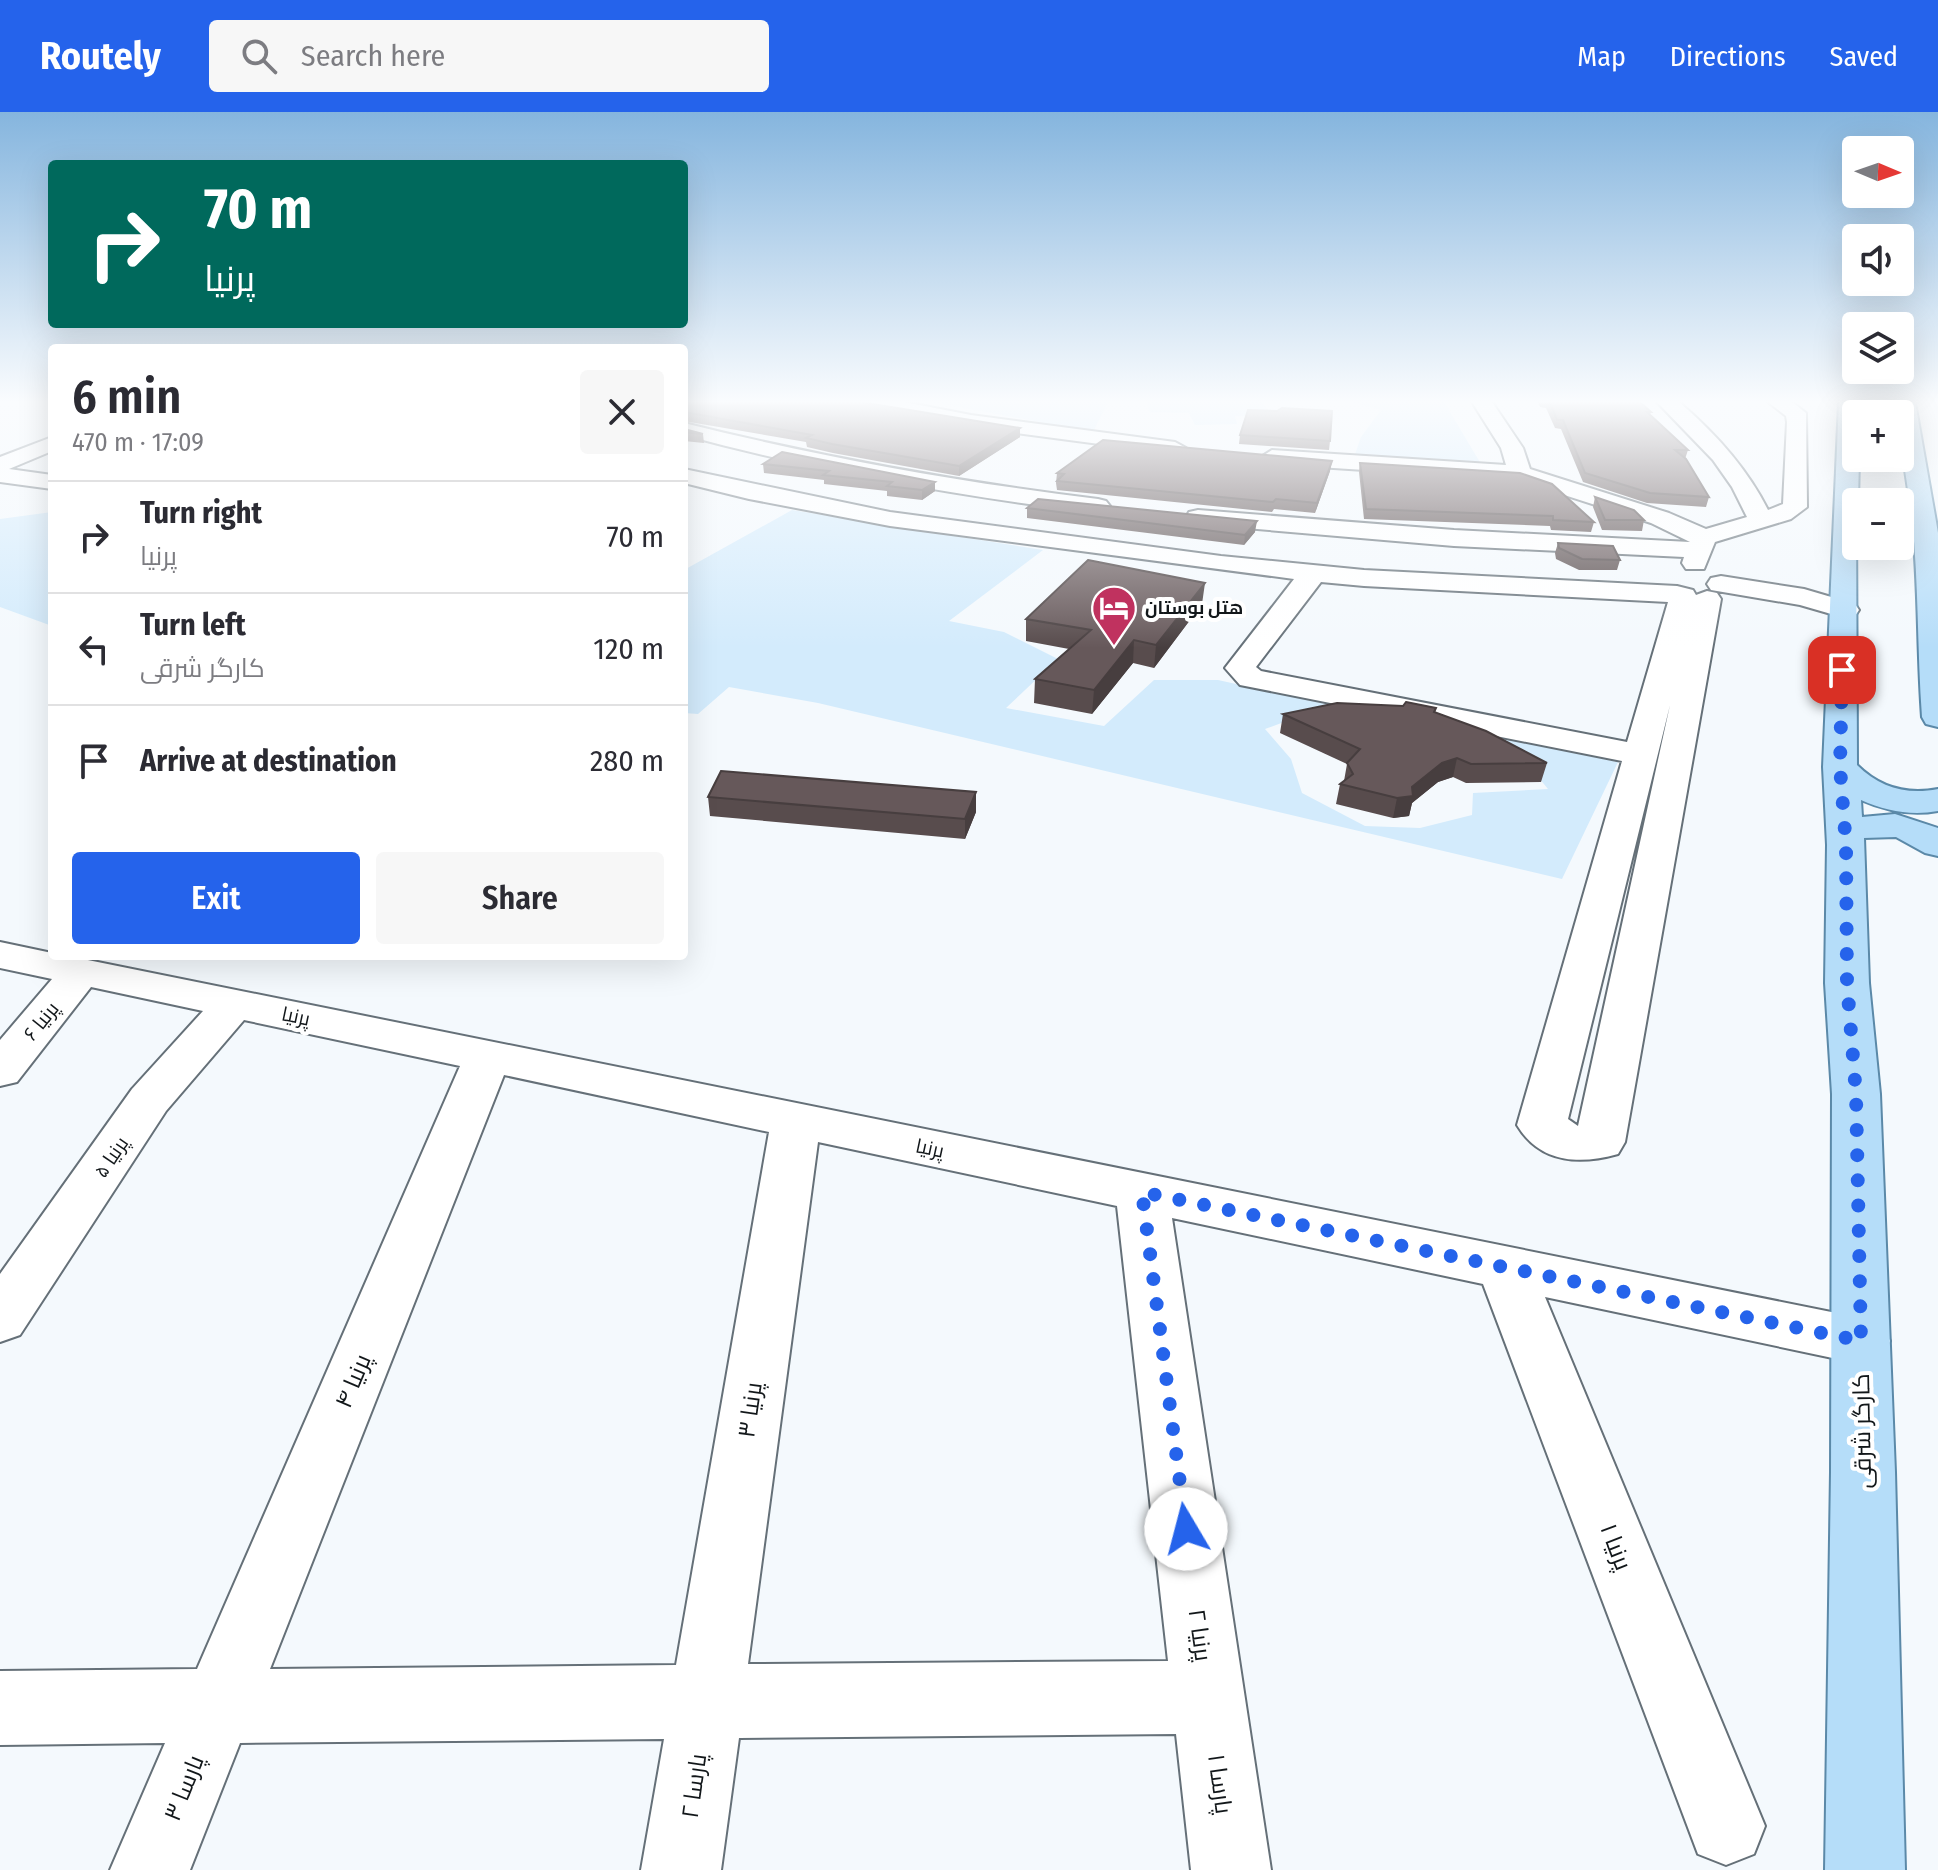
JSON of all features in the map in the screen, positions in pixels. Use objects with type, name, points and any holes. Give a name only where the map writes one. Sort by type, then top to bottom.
[{"type":"main road","name":"کارگر شرقی","points":[[1847,484],[1840,767],[1846,845],[1847,983],[1856,1094],[1865,1870]]},
{"type":"main road","points":[[1918,484],[1935,623],[1938,717]]},
{"type":"main road","points":[[1840,767],[1851,781],[1889,799],[1938,800]]},
{"type":"main road","points":[[1846,845],[1864,828],[1882,824],[1906,826],[1921,832],[1938,845]]},
{"type":"street","points":[[718,484],[890,519],[1221,564],[1468,585],[1701,591],[1812,610],[1845,610]]},
{"type":"street","points":[[950,484],[1023,497],[1123,509]]},
{"type":"street","points":[[1554,484],[1660,518],[1702,544]]},
{"type":"street","points":[[1741,484],[1750,495],[1760,519]]},
{"type":"street","points":[[1182,515],[1454,538],[1702,544],[1795,507],[1796,484]]},
{"type":"street","points":[[1701,591],[1641,755],[1542,1125],[1571,1144],[1589,1146],[1600,1142],[1701,591],[1702,544]]},
{"type":"street","points":[[1314,573],[1289,601],[1240,668],[1243,673],[1251,678],[1641,755]]},
{"type":"street","name":"پرنیا","points":[[0,955],[1861,1341]]},
{"type":"street","name":"پرنیا ۶","points":[[0,1071],[81,972]]},
{"type":"street","name":"پرنیا ۵","points":[[0,1319],[149,1100],[234,1004]]},
{"type":"street","name":"پرنیا ۴","points":[[218,1706],[488,1056]]},
{"type":"street","name":"پرنیا ۳","points":[[706,1701],[796,1120]]},
{"type":"street","name":"پرنیا ۲","points":[[1142,1192],[1208,1697]]},
{"type":"street","name":"پرنیا ۱","points":[[1505,1268],[1726,1826]]},
{"type":"street","points":[[0,1708],[1208,1697]]},
{"type":"street","name":"پارسا ۱","points":[[1208,1697],[1231,1870]]},
{"type":"street","name":"پارسا ۲","points":[[681,1870],[706,1701]]},
{"type":"street","name":"پارسا ۳","points":[[150,1870],[218,1706]]},
{"type":"shaded area","points":[[792,510],[1043,550],[949,621],[1004,632],[1058,659],[1006,708],[1104,726],[1154,680],[1218,680],[1330,705],[1265,729],[1291,759],[1302,793],[1365,826],[1420,828],[1472,815],[1473,793],[1548,789],[1521,756],[1459,728],[1618,762],[1562,879],[818,703],[729,687],[698,714],[688,713],[688,568]]},
{"type":"shaded area","points":[[48,513],[48,625],[0,607],[0,519]]},
{"type":"building","points":[[889,484],[932,484],[922,490],[887,486]]},
{"type":"building","points":[[1088,484],[1324,484],[1317,503],[1276,499],[1273,502]]},
{"type":"building","points":[[1363,484],[1552,484],[1594,522],[1553,520],[1553,516],[1366,509]]},
{"type":"building","points":[[1621,484],[1701,484],[1709,497],[1650,493]]},
{"type":"building","points":[[1595,497],[1634,510],[1644,520],[1605,520]]},
{"type":"building","points":[[1038,499],[1257,521],[1245,535],[1027,508]]},
{"type":"building","points":[[1558,543],[1613,546],[1620,560],[1582,559],[1559,548]]},
{"type":"building","name":"هتل بوستان","points":[[1088,560],[1205,583],[1156,645],[1134,640],[1094,690],[1035,679],[1091,630],[1026,619]]},
{"type":"building","points":[[1406,702],[1436,708],[1434,712],[1486,731],[1547,763],[1471,764],[1457,758],[1442,763],[1412,787],[1413,796],[1397,798],[1340,784],[1353,774],[1347,763],[1360,749],[1283,714],[1337,703],[1403,706]]},
{"type":"building","points":[[721,771],[976,792],[965,819],[708,797]]},
{"type":"place","name":"هتل بوستان","points":[[1114,647]]},
{"type":"route","points":[[1186,1529],[1142,1192],[1861,1341],[1856,1094],[1847,983],[1846,845],[1840,767],[1842,670]]}]
